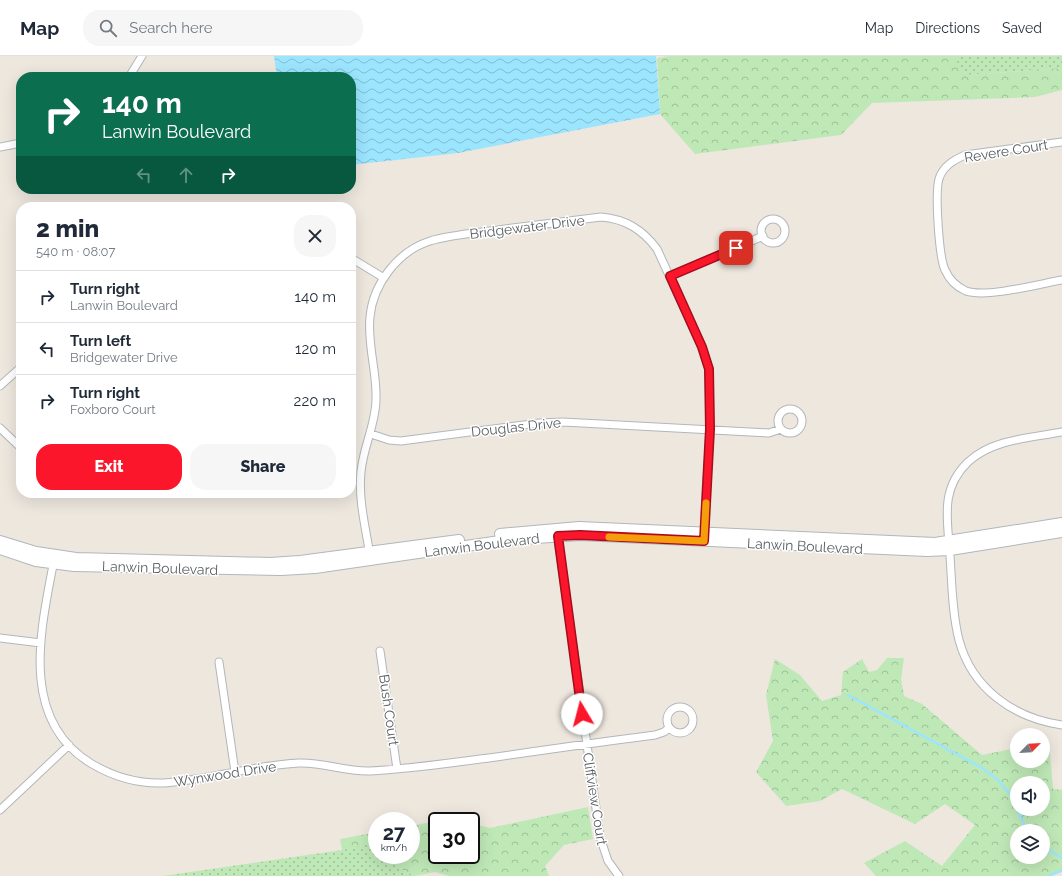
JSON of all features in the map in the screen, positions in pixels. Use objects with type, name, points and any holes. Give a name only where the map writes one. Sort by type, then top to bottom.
[{"type":"street","points":[[132,72],[142,56]]},
{"type":"street","name":"Revere Court","points":[[1062,142],[960,157],[943,170],[939,178],[937,190],[942,262],[949,278],[956,285],[964,290],[982,294],[1062,280]]},
{"type":"street","points":[[0,147],[16,144]]},
{"type":"street","name":"Bridgewater Drive","points":[[370,556],[360,487],[363,456],[371,434],[375,413],[376,384],[370,332],[370,317],[372,303],[384,278],[403,256],[415,248],[436,239],[601,218],[621,220],[641,231],[657,249],[706,356],[710,382],[710,429],[704,537]]},
{"type":"street","points":[[670,276],[763,236]]},
{"type":"street","points":[[356,261],[384,278]]},
{"type":"street","points":[[0,386],[16,372]]},
{"type":"street","name":"Douglas Drive","points":[[371,434],[389,440],[401,441],[539,423],[563,422],[768,433],[781,429]]},
{"type":"street","points":[[0,428],[16,443]]},
{"type":"street","points":[[1062,432],[1000,444],[978,454],[967,463],[952,484],[948,497],[946,517],[950,546],[956,627],[963,651],[972,671],[982,684],[1006,706],[1034,719],[1062,725]]},
{"type":"street","name":"Lanwin Boulevard","points":[[950,546],[1062,523]]},
{"type":"street","name":"Lanwin Boulevard","points":[[0,549],[22,557],[54,560],[265,571],[315,568],[370,556],[507,540],[557,532],[580,535],[704,537],[895,551],[950,546],[1062,532]]},
{"type":"street","name":"Cliffview Court","points":[[557,532],[601,844],[608,861],[619,876]]},
{"type":"street","name":"Lanwin Boulevard","points":[[0,541],[36,552],[54,560]]},
{"type":"street","name":"Wynwood Drive","points":[[54,560],[40,643],[39,677],[42,692],[53,723],[69,745],[88,761],[102,770],[134,781],[166,783],[306,762],[367,771],[397,769],[655,735],[664,732],[669,728]]},
{"type":"street","points":[[0,638],[40,643]]},
{"type":"street","name":"Bush Court","points":[[380,651],[397,769]]},
{"type":"street","points":[[219,662],[235,772]]},
{"type":"street","points":[[0,810],[69,745]]},
{"type":"green space","points":[[669,56],[958,56],[957,62],[967,75],[1062,68],[1062,90],[1035,97],[872,103],[841,135],[695,154],[660,114],[657,58]]},
{"type":"green space","points":[[958,56],[1062,56],[1062,68],[967,75],[956,62]]},
{"type":"green space","points":[[887,658],[904,658],[901,679],[904,696],[922,704],[982,755],[1010,749],[1010,768],[1050,768],[1050,753],[1053,789],[1062,790],[1062,872],[1050,876],[876,876],[864,863],[905,841],[942,866],[975,825],[945,804],[915,824],[842,789],[820,801],[786,806],[756,772],[773,741],[766,695],[775,659],[800,675],[822,701],[841,695],[843,672],[862,659],[869,672],[877,670]]},
{"type":"green space","points":[[588,807],[593,839],[564,845],[545,866],[549,876],[449,876],[435,872],[415,876],[398,868],[396,864],[420,864],[420,824],[428,823],[428,864],[480,864],[480,825],[490,828]]},
{"type":"green space","points":[[368,834],[368,845],[342,850],[340,839]]},
{"type":"green space","points":[[368,844],[368,864],[396,864],[398,868],[415,876],[163,876],[342,850]]},
{"type":"water","points":[[274,56],[656,56],[660,114],[458,153],[356,164],[356,72],[276,72]]},
{"type":"waterway","points":[[848,695],[982,768],[998,780],[1012,797],[1024,824]]},
{"type":"waterway","points":[[1050,850],[1062,858]]},
{"type":"waterway","points":[[1049,876],[1062,870]]},
{"type":"slow traffic","points":[[609,537],[704,541],[706,503]]},
{"type":"route","points":[[582,714],[558,536],[580,535],[704,541],[710,429],[709,369],[706,356],[670,276],[736,248]]}]
